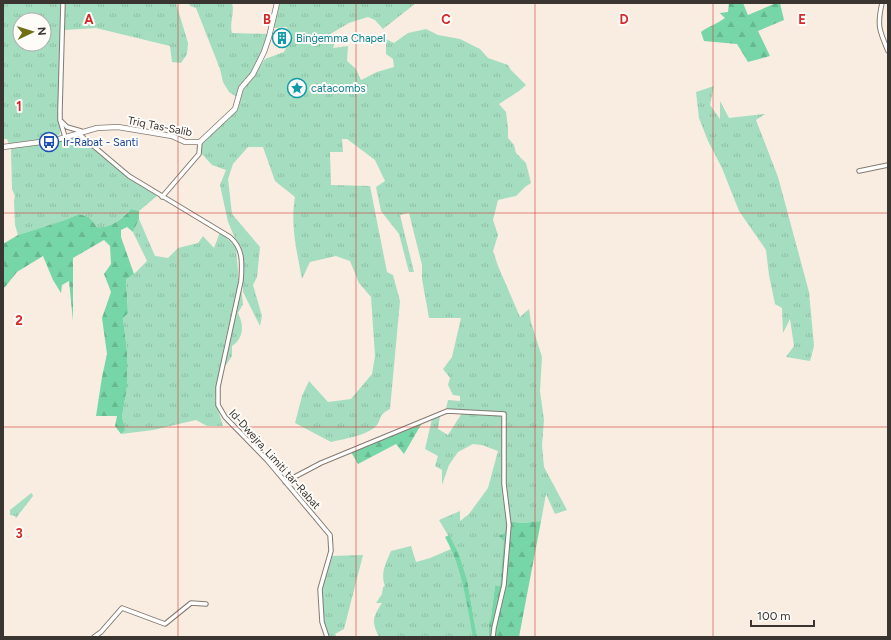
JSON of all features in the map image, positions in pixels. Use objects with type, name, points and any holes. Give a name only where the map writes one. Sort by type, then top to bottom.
[{"type":"street","points":[[63,3],[60,120],[65,137]]},
{"type":"street","name":"Triq Tas-Salib","points":[[3,147],[56,140],[97,128],[118,127],[172,136],[185,142],[200,142],[235,109],[241,88],[253,74],[264,52],[277,3]]},
{"type":"street","points":[[882,3],[878,16],[878,27],[888,51]]},
{"type":"street","points":[[60,120],[67,127],[80,132]]},
{"type":"street","name":"Id-Dwejra, Limiti tar-Rabat","points":[[80,132],[129,176],[230,237],[236,242],[240,249],[242,265],[241,281],[218,387],[218,405],[225,417],[267,460],[330,535],[331,551],[320,589],[322,622],[327,637]]},
{"type":"street","points":[[162,197],[199,154],[200,142]]},
{"type":"street","points":[[859,171],[888,165]]},
{"type":"street","points":[[285,482],[321,463],[446,411],[504,414],[504,484],[509,525],[504,585],[493,637]]},
{"type":"street","points":[[94,637],[101,632],[122,608],[165,624],[191,604],[206,604]]},
{"type":"green space","points":[[3,3],[62,3],[59,68],[60,134],[55,138],[9,144],[7,139],[3,139]]},
{"type":"green space","points":[[65,3],[176,3],[188,43],[187,54],[181,63],[172,62],[170,46],[96,28],[65,30]]},
{"type":"green space","points":[[189,3],[232,3],[232,33],[268,34],[259,59],[237,97],[229,92],[223,82],[220,69],[196,8],[190,6]]},
{"type":"green space","points":[[280,3],[416,3],[383,29],[375,20],[368,17],[349,23],[327,36],[335,42],[333,48],[348,46],[347,61],[356,69],[361,80],[377,72],[394,67],[393,59],[386,54],[386,39],[394,43],[408,33],[426,29],[438,35],[460,39],[480,49],[488,58],[508,65],[526,85],[499,104],[506,112],[508,138],[514,145],[516,153],[526,163],[531,183],[516,196],[498,200],[493,220],[498,235],[493,251],[520,317],[529,309],[531,322],[542,357],[540,391],[544,420],[542,445],[544,467],[567,510],[555,514],[546,494],[541,521],[522,523],[507,521],[500,586],[495,586],[489,625],[489,637],[477,637],[467,579],[459,554],[439,520],[460,511],[460,521],[469,514],[488,488],[498,451],[482,445],[473,444],[458,452],[449,465],[442,485],[442,470],[435,466],[438,456],[425,449],[432,419],[440,416],[438,429],[448,435],[464,410],[446,409],[448,400],[460,401],[460,396],[453,395],[448,385],[450,378],[443,369],[452,357],[461,318],[429,318],[422,279],[422,265],[409,213],[400,215],[414,272],[409,272],[399,234],[381,211],[376,187],[385,181],[375,160],[347,139],[342,139],[343,152],[330,152],[331,185],[370,186],[387,272],[393,275],[400,301],[390,409],[381,416],[374,428],[359,435],[331,442],[295,423],[302,396],[309,381],[328,402],[351,399],[372,374],[375,356],[371,297],[359,283],[350,261],[336,256],[310,262],[302,279],[296,249],[293,218],[295,197],[275,181],[263,147],[248,147],[233,164],[228,179],[232,214],[260,247],[257,277],[253,285],[262,316],[260,326],[243,292],[241,247],[228,222],[220,185],[226,170],[212,165],[200,152],[203,143],[239,107],[238,100],[246,102],[239,100],[243,91],[265,59],[284,52],[289,42],[287,27],[274,28]]},
{"type":"green space","points":[[729,3],[743,3],[748,15],[776,3],[780,3],[784,20],[758,31],[770,56],[748,62],[737,44],[704,41],[701,32],[725,18],[720,13],[728,12]]},
{"type":"green space","points":[[714,86],[710,105],[720,119],[720,101],[729,118],[765,114],[756,120],[778,177],[809,292],[814,346],[810,361],[786,357],[794,346],[790,319],[783,333],[782,308],[775,304],[766,250],[739,211],[722,168],[708,141],[699,118],[696,92]]},
{"type":"green space","points":[[78,135],[131,179],[157,196],[139,211],[131,209],[111,225],[97,227],[89,217],[79,214],[18,235],[15,225],[15,196],[12,189],[11,148]]},
{"type":"green space","points":[[131,209],[139,211],[139,219],[133,232],[127,227],[121,230],[121,237],[134,274],[126,279],[128,313],[123,318],[127,351],[127,387],[122,417],[125,430],[121,434],[115,426],[117,416],[96,416],[107,354],[102,318],[111,292],[104,274],[111,264],[110,246],[104,240],[73,258],[73,321],[69,281],[62,285],[61,293],[53,280],[43,256],[17,272],[3,288],[3,244],[18,235],[79,214],[89,217],[97,227],[111,225]]},
{"type":"green space","points":[[139,219],[155,256],[168,258],[178,248],[198,243],[203,236],[214,248],[220,232],[236,247],[239,284],[225,341],[215,400],[223,426],[207,426],[196,420],[153,430],[121,434],[124,430],[122,417],[127,387],[127,351],[123,318],[128,312],[126,278],[134,274],[147,261],[133,232]]},
{"type":"green space","points":[[241,287],[243,304],[238,313],[242,331],[239,339],[232,346],[232,356],[224,368]]},
{"type":"green space","points":[[422,423],[404,454],[396,444],[358,464],[351,452]]},
{"type":"green space","points":[[32,493],[33,496],[16,518],[15,516],[10,515],[10,510]]},
{"type":"green space","points":[[507,521],[522,523],[541,521],[519,637],[489,637],[489,625],[495,586],[500,586],[504,541],[499,536],[505,533]]},
{"type":"green space","points":[[449,535],[459,554],[467,579],[477,637],[473,637],[460,574],[445,537]]},
{"type":"green space","points":[[411,546],[416,562],[451,549],[464,582],[474,637],[379,637],[374,619],[382,603],[376,603],[382,594],[383,587],[385,586],[383,572],[391,551]]},
{"type":"green space","points":[[363,555],[344,629],[335,634],[337,637],[330,637],[324,621],[322,593],[323,584],[332,556]]},
{"type":"place","name":"Binġemma Chapel","points":[[282,38]]},
{"type":"place","name":"catacombs","points":[[297,88]]},
{"type":"place","name":"Ir-Rabat - Santi","points":[[49,142]]}]
